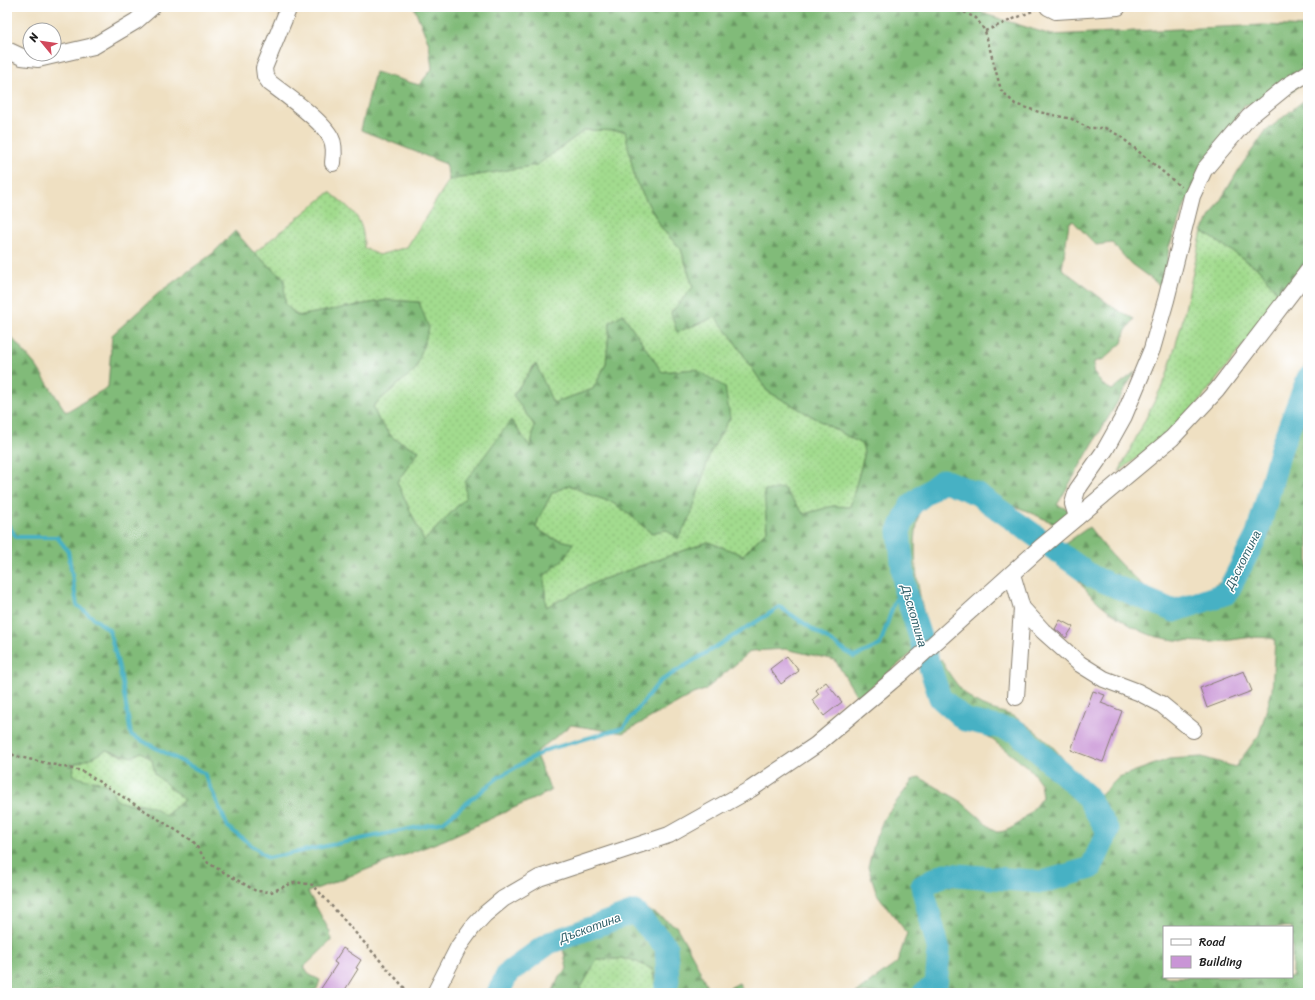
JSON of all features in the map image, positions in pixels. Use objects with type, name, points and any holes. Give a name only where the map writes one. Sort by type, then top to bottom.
[{"type":"street","points":[[7,50],[22,57],[38,59],[94,46],[136,21],[152,7]]},
{"type":"street","points":[[289,7],[264,68],[265,76],[270,83],[317,122],[331,138],[334,150],[333,163]]},
{"type":"street","points":[[1048,7],[1056,12],[1118,7]]},
{"type":"street","points":[[1071,522],[1073,504],[1077,490],[1109,443],[1124,416],[1152,349],[1192,196],[1204,170],[1249,117],[1287,86],[1308,73]]},
{"type":"street","points":[[434,993],[459,946],[472,928],[485,914],[503,899],[539,878],[669,835],[751,789],[816,745],[936,642],[1040,548],[1172,438],[1217,390],[1308,271]]},
{"type":"street","points":[[1012,574],[1022,608],[1016,697]]},
{"type":"street","points":[[1022,608],[1043,631],[1080,664],[1104,679],[1138,692],[1161,704],[1193,730]]},
{"type":"path","points":[[953,7],[976,18],[986,30],[1001,90],[1015,104],[1038,112],[1072,120],[1088,128],[1105,128],[1120,136],[1192,196]]},
{"type":"path","points":[[986,30],[1042,7]]},
{"type":"path","points":[[7,751],[15,756],[82,772],[193,841],[208,863],[256,891],[271,892],[295,882],[312,885],[409,993]]},
{"type":"green space","points":[[414,7],[972,7],[988,15],[1051,35],[1263,25],[1308,27],[1308,79],[1281,99],[1244,105],[1186,202],[1169,247],[1163,298],[1161,286],[1131,264],[1112,243],[1096,245],[1073,221],[1069,223],[1062,269],[1117,310],[1134,319],[1125,332],[1122,343],[1104,359],[1094,362],[1093,372],[1103,385],[1112,390],[1135,372],[1057,505],[1073,511],[1058,524],[1017,507],[988,499],[957,480],[943,480],[932,487],[922,505],[917,523],[915,542],[921,602],[931,637],[858,698],[835,660],[785,649],[751,651],[705,690],[693,694],[623,733],[571,725],[535,753],[551,791],[444,840],[308,892],[330,932],[331,941],[304,967],[310,975],[320,980],[317,989],[306,993],[7,993],[7,332],[37,367],[66,412],[108,387],[112,335],[161,291],[212,254],[235,231],[254,253],[284,278],[285,304],[297,316],[387,300],[419,302],[429,328],[416,369],[373,406],[378,419],[393,438],[419,451],[397,482],[424,541],[466,497],[465,482],[511,420],[531,448],[534,425],[513,395],[536,364],[553,403],[593,389],[606,364],[610,322],[623,314],[662,372],[695,369],[725,387],[730,418],[710,453],[691,515],[678,539],[667,530],[651,533],[624,510],[611,502],[590,495],[569,485],[552,493],[538,520],[536,528],[552,538],[573,543],[565,558],[544,576],[546,607],[598,581],[708,542],[743,555],[767,530],[764,491],[783,488],[804,514],[833,506],[850,507],[864,456],[863,445],[767,391],[731,336],[715,317],[677,332],[671,313],[693,287],[681,249],[662,229],[635,180],[625,131],[585,130],[537,165],[449,180],[446,164],[361,130],[375,72],[419,85],[432,69],[429,44]],"holes":[[[106,750],[132,757],[141,752],[152,760],[155,774],[184,800],[165,816],[158,810],[146,805],[130,804],[116,800],[111,789],[106,785],[82,779],[73,774],[74,764],[96,756]]]},
{"type":"green space","points":[[1308,97],[1308,268],[1281,297],[1260,270],[1202,231],[1241,166],[1265,132]]},
{"type":"green space","points":[[585,130],[626,131],[635,180],[662,229],[681,249],[693,287],[671,313],[677,332],[715,317],[731,336],[767,391],[863,445],[864,456],[850,507],[833,506],[804,514],[783,488],[765,491],[767,530],[743,555],[708,542],[598,581],[546,607],[544,576],[565,558],[572,543],[552,538],[536,528],[538,520],[552,493],[569,485],[590,495],[611,502],[624,510],[651,533],[691,515],[710,453],[730,418],[695,369],[662,372],[623,314],[610,322],[606,364],[593,389],[553,403],[535,364],[513,395],[534,425],[531,448],[511,420],[466,497],[424,541],[397,482],[419,451],[393,438],[378,419],[373,406],[416,369],[420,302],[387,300],[298,316],[285,304],[284,278],[254,253],[330,192],[355,215],[359,221],[362,228],[364,248],[379,255],[407,247],[449,180],[537,165]]},
{"type":"green space","points":[[1202,231],[1260,270],[1281,297],[1187,417],[1119,472],[1166,378],[1182,323]]},
{"type":"green space","points":[[1308,355],[1308,993],[856,993],[897,963],[907,933],[877,894],[868,867],[876,837],[884,818],[913,780],[919,777],[959,800],[996,832],[1009,829],[1016,825],[1033,809],[1042,797],[1040,782],[1030,769],[972,724],[947,709],[926,686],[923,676],[941,659],[956,684],[966,695],[982,706],[1013,716],[1038,733],[1056,751],[1072,771],[1083,796],[1084,812],[1119,777],[1169,759],[1202,757],[1235,767],[1259,735],[1272,691],[1275,639],[1250,637],[1212,642],[1198,642],[1158,637],[1148,634],[1116,616],[1087,592],[1075,575],[1062,546],[1089,527],[1126,569],[1146,588],[1168,605],[1189,599],[1238,573],[1275,489],[1289,411]]},
{"type":"green space","points":[[106,750],[124,756],[141,752],[152,760],[155,774],[184,800],[165,816],[142,804],[123,803],[116,800],[106,786],[101,783],[79,778],[73,774],[74,764],[96,756]]},
{"type":"green space","points":[[638,904],[676,926],[694,958],[710,993],[657,993],[652,969],[630,959],[597,959],[578,993],[552,993],[559,977],[567,969],[562,942],[571,928]]},
{"type":"green space","points":[[597,959],[630,959],[652,969],[657,993],[578,993]]},
{"type":"green space","points":[[739,983],[742,989],[739,993],[720,993]]},
{"type":"building","points":[[1060,620],[1073,627],[1066,638],[1055,629]]},
{"type":"building","points":[[787,656],[799,671],[781,684],[770,669]]},
{"type":"building","points":[[1244,671],[1252,691],[1207,708],[1200,688]]},
{"type":"building","points":[[826,682],[842,702],[824,716],[812,700],[819,694],[816,690]]},
{"type":"building","points":[[1093,691],[1105,695],[1101,703],[1122,711],[1103,762],[1071,750]]},
{"type":"building","points":[[343,948],[361,960],[356,968],[358,969],[343,993],[318,993],[337,964],[334,962]]},
{"type":"waterway","name":"Дъскотина","points":[[924,993],[936,986],[939,951],[922,886],[945,874],[1043,882],[1091,868],[1108,831],[1086,795],[1016,731],[965,720],[940,698],[905,591],[899,531],[911,505],[943,480],[977,494],[1093,577],[1174,611],[1227,593],[1257,535],[1281,448],[1308,378]]},
{"type":"waterway","points":[[7,523],[16,537],[57,537],[68,551],[77,605],[109,630],[120,671],[131,735],[204,773],[228,827],[268,858],[443,822],[499,777],[546,750],[623,728],[659,682],[780,607],[854,657],[880,645],[895,600],[905,591]]},
{"type":"waterway","name":"Дъскотина","points":[[498,993],[508,973],[549,943],[634,912],[666,946],[668,980],[665,993]]}]
